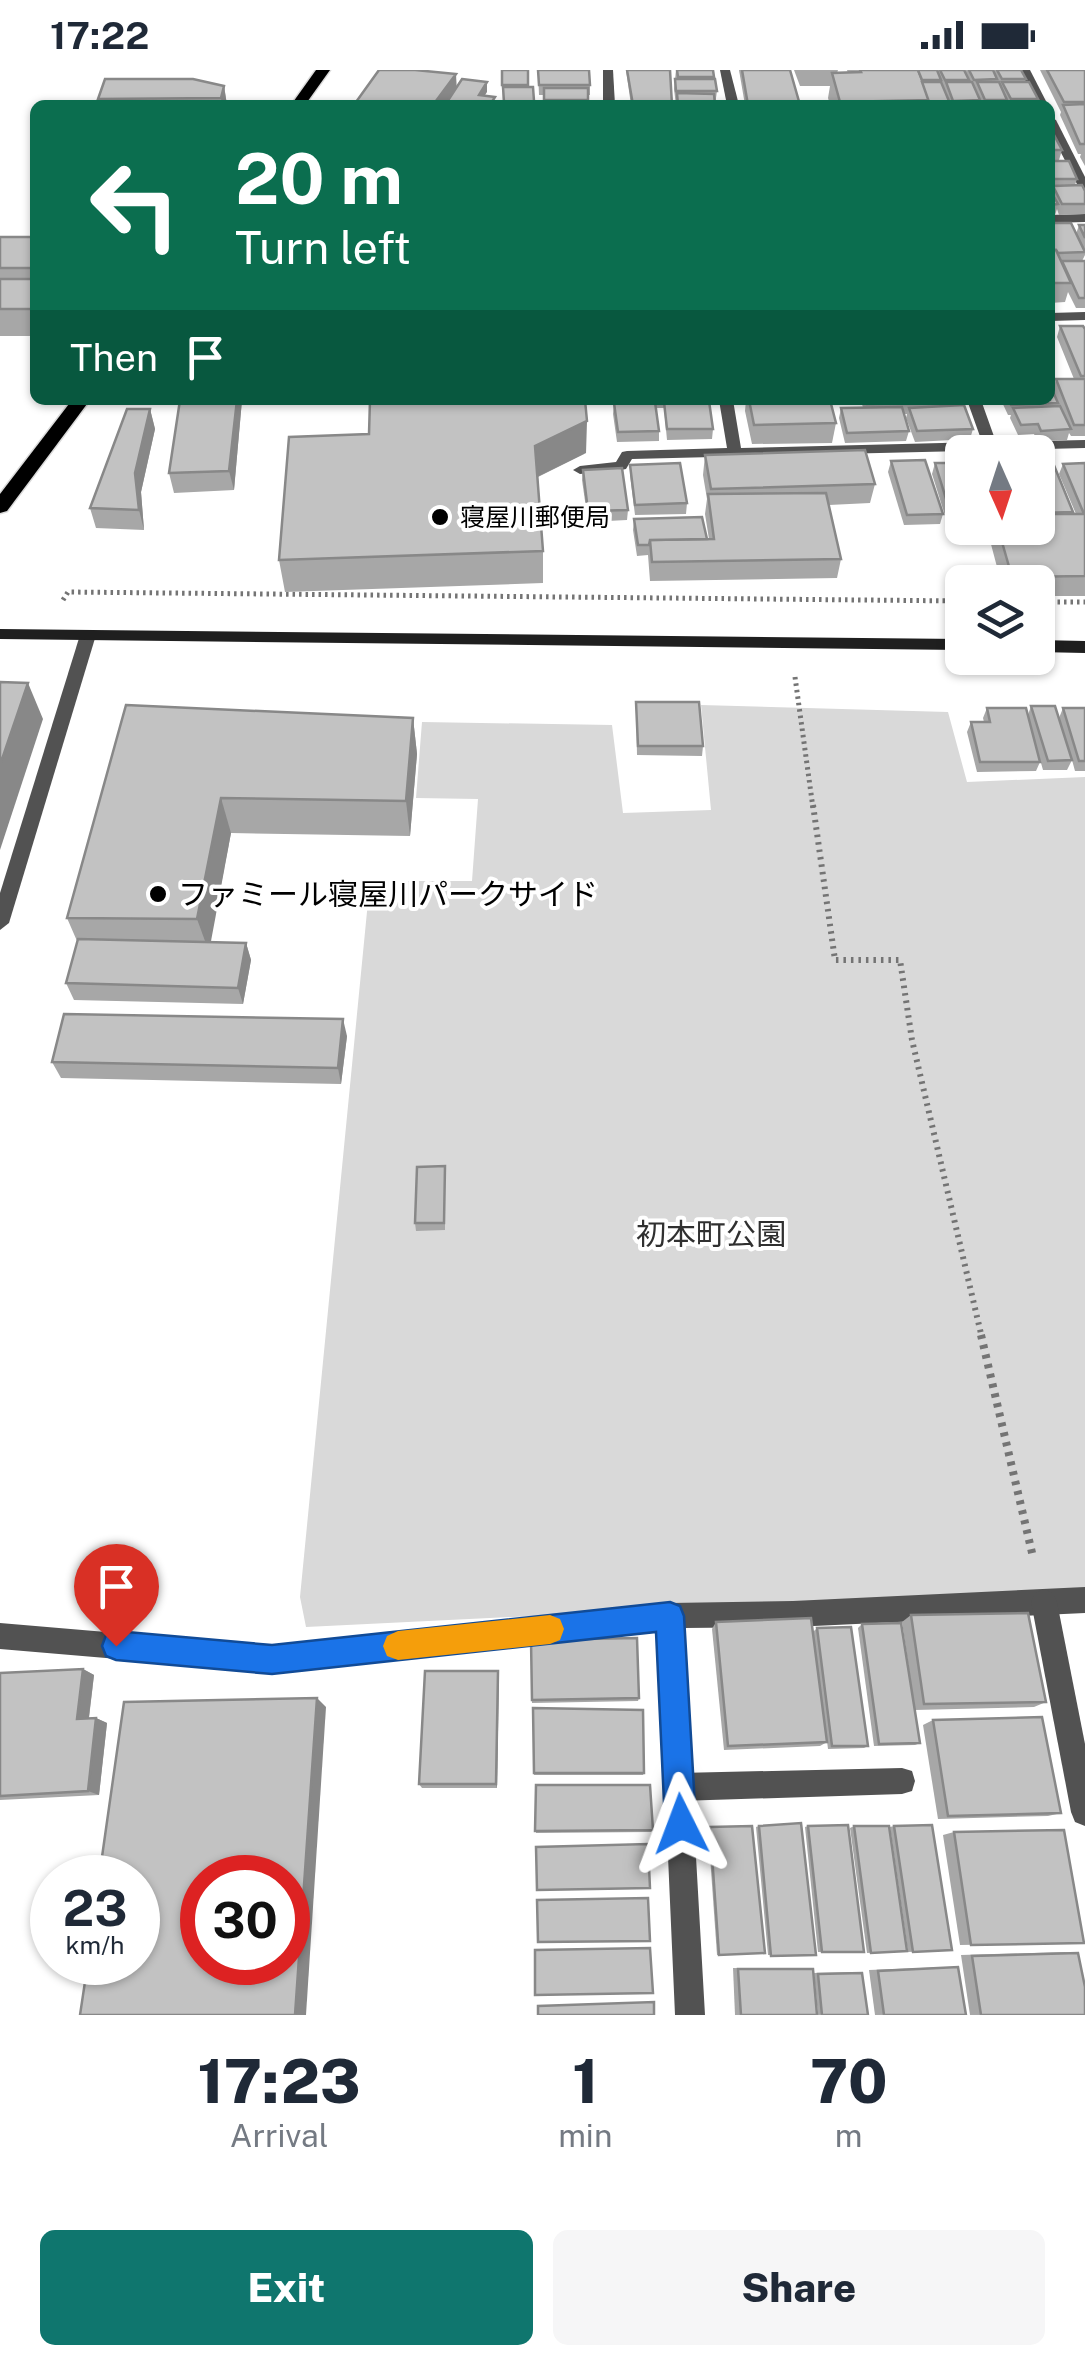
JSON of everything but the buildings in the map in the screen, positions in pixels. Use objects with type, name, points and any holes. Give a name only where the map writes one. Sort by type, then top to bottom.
[{"type":"main road","points":[[302,100],[323,70]]},
{"type":"main road","points":[[0,507],[76,405]]},
{"type":"street","points":[[608,70],[609,100]]},
{"type":"street","points":[[726,70],[731,100]]},
{"type":"street","points":[[1024,70],[1039,100]]},
{"type":"street","points":[[1055,130],[1085,188]]},
{"type":"street","points":[[1055,219],[1085,218]]},
{"type":"street","points":[[1055,317],[1085,316]]},
{"type":"street","points":[[727,405],[735,452]]},
{"type":"street","points":[[976,405],[986,435]]},
{"type":"street","points":[[1055,444],[1085,444]]},
{"type":"street","points":[[580,470],[621,466],[627,455],[945,446]]},
{"type":"street","points":[[0,634],[945,645]]},
{"type":"street","points":[[0,923],[88,634]]},
{"type":"street","points":[[1055,646],[1085,647]]},
{"type":"street","points":[[0,1636],[272,1660],[670,1616],[1085,1600]]},
{"type":"street","points":[[1044,1602],[1085,1812]]},
{"type":"street","points":[[670,1616],[690,2015]]},
{"type":"street","points":[[679,1786],[902,1781]]},
{"type":"path","points":[[42,634],[68,592],[945,601]]},
{"type":"path","points":[[1055,602],[1085,602]]},
{"type":"path","points":[[790,642],[835,960],[900,960],[912,1040],[1044,1602]]},
{"type":"green space","name":"初本町公園","points":[[701,705],[948,712],[967,782],[1085,777],[1085,1589],[306,1627],[300,1597],[370,881],[472,881],[478,799],[416,798],[422,722],[612,725],[623,813],[711,810]]},
{"type":"slow traffic","points":[[398,1646],[550,1629]]},
{"type":"place","name":"寝屋川郵便局","points":[[440,517]]},
{"type":"place","name":"ファミール寝屋川パークサイド","points":[[158,894]]},
{"type":"route","points":[[116,1646],[272,1660],[670,1616],[681,1824]]}]
